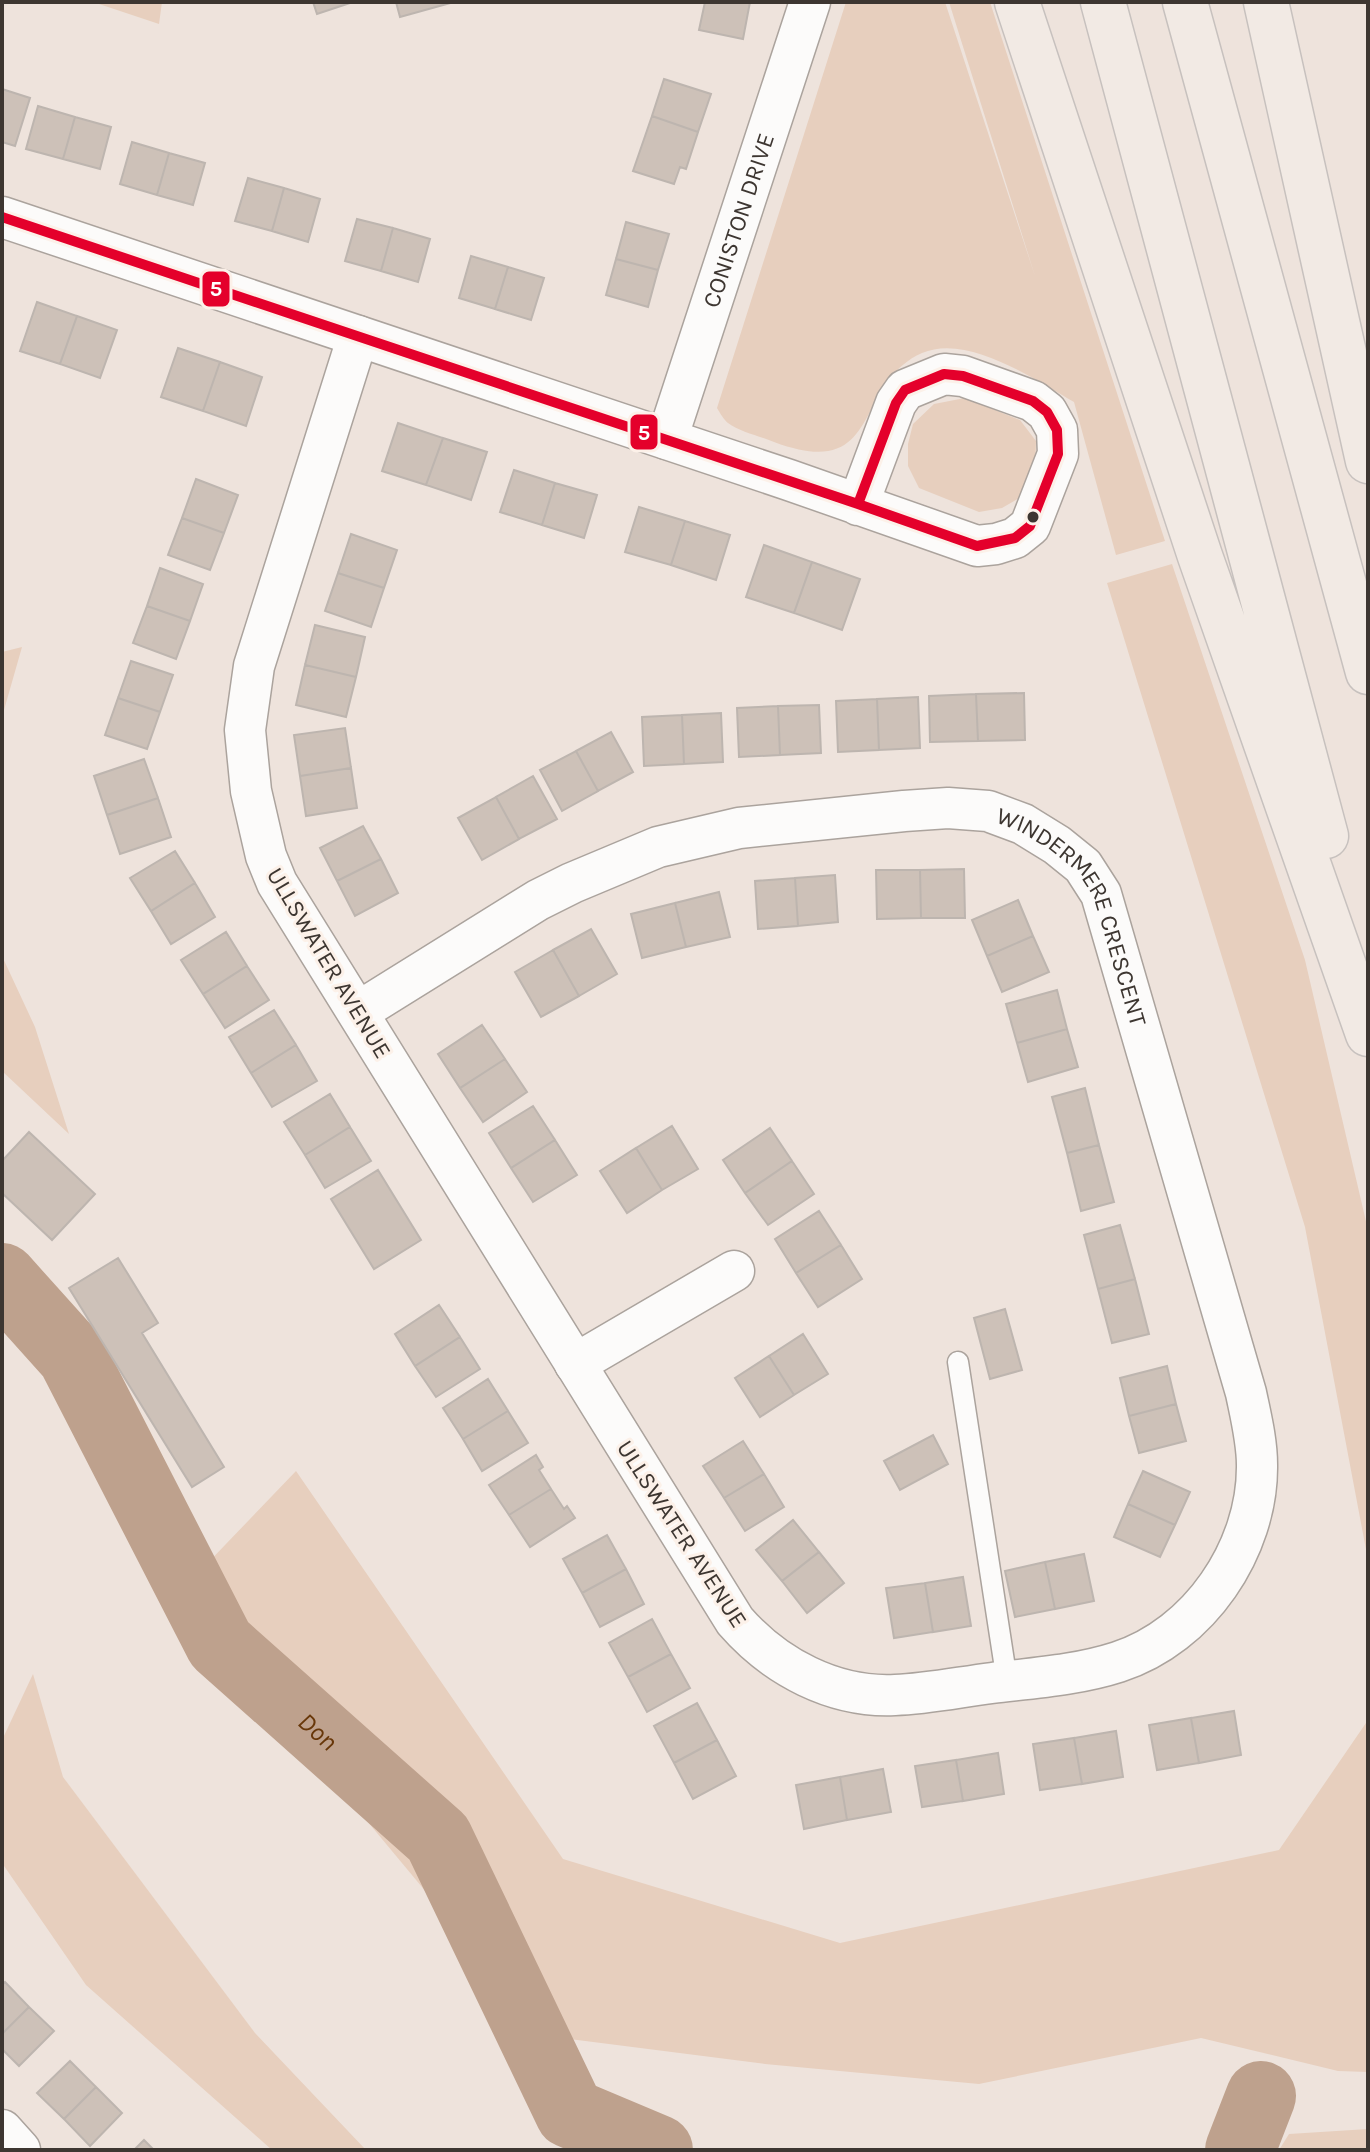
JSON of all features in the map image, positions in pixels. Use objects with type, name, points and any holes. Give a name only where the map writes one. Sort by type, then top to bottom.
[{"type":"highway","points":[[1017,2],[1200,556],[1368,1034]]},
{"type":"highway","points":[[1103,2],[1368,993]]},
{"type":"highway","points":[[1185,2],[1368,672]]},
{"type":"highway","points":[[1266,2],[1368,461]]},
{"type":"street","name":"CONISTON DRIVE","points":[[667,439],[810,2]]},
{"type":"street","points":[[2,217],[977,546],[1015,538],[1030,526],[1058,454],[1057,430],[1047,412],[1033,401],[963,376],[944,374],[905,390],[896,403],[858,505]]},
{"type":"street","name":"ULLSWATER AVENUE","points":[[358,336],[254,666],[245,730],[251,791],[266,856],[277,883],[735,1621],[754,1644],[801,1674],[858,1693],[895,1696],[1085,1671],[1121,1661],[1152,1646],[1182,1625]]},
{"type":"street","name":"WINDERMERE CRESCENT","points":[[358,1012],[538,900],[658,847],[701,835],[739,828],[948,808],[988,811],[1023,824],[1057,845],[1083,866],[1101,894],[1255,1432],[1255,1500],[1244,1537],[1229,1571],[1208,1599],[1182,1625]]},
{"type":"street","points":[[575,1364],[734,1271]]},
{"type":"street","points":[[2,2130],[20,2150]]},
{"type":"lane","points":[[958,1362],[1007,1681]]},
{"type":"shaded area","points":[[93,2],[162,2],[159,24]]},
{"type":"shaded area","points":[[846,2],[945,2],[1035,276],[949,2],[990,2],[1165,541],[1116,555],[1074,402],[1021,372],[980,354],[940,348],[922,353],[900,367],[851,440],[834,450],[809,451],[750,434],[728,423],[717,408]]},
{"type":"shaded area","points":[[965,398],[1020,420],[1036,441],[1035,474],[1023,496],[1002,508],[979,512],[919,488],[908,466],[908,444],[913,424],[934,404]]},
{"type":"shaded area","points":[[1172,564],[1305,960],[1368,1230],[1368,1560],[1305,1227],[1107,583]]},
{"type":"shaded area","points":[[22,647],[2,717],[2,652]]},
{"type":"shaded area","points":[[2,956],[35,1027],[69,1134],[2,1071]]},
{"type":"shaded area","points":[[296,1471],[563,1859],[840,1943],[1279,1850],[1368,1720],[1368,2072],[1338,2071],[1201,2038],[979,2084],[765,2064],[546,2036],[178,1594]]},
{"type":"shaded area","points":[[33,1674],[63,1777],[255,2033],[366,2150],[272,2150],[86,1985],[2,1863],[3,1738]]},
{"type":"shaded area","points":[[1368,2129],[1368,2150],[1279,2150],[1289,2134]]},
{"type":"building","points":[[313,2],[353,2],[317,14]]},
{"type":"building","points":[[396,2],[454,2],[400,17]]},
{"type":"building","points":[[705,2],[750,2],[743,39],[699,30]]},
{"type":"building","points":[[664,79],[711,94],[698,132],[652,116]]},
{"type":"building","points":[[2,89],[30,98],[15,146],[2,142]]},
{"type":"building","points":[[38,106],[75,117],[63,159],[26,149]]},
{"type":"building","points":[[652,116],[698,132],[686,169],[680,167],[674,184],[633,171]]},
{"type":"building","points":[[75,117],[111,127],[100,169],[63,159]]},
{"type":"building","points":[[132,142],[169,153],[157,195],[120,184]]},
{"type":"building","points":[[169,153],[205,163],[193,205],[157,195]]},
{"type":"building","points":[[248,178],[284,188],[272,231],[235,221]]},
{"type":"building","points":[[284,188],[320,199],[308,242],[272,231]]},
{"type":"building","points":[[357,219],[393,228],[381,271],[345,261]]},
{"type":"building","points":[[626,222],[669,234],[658,270],[616,259]]},
{"type":"building","points":[[393,228],[430,239],[418,282],[381,271]]},
{"type":"building","points":[[471,256],[508,267],[495,309],[459,298]]},
{"type":"building","points":[[616,259],[658,270],[648,307],[606,295]]},
{"type":"building","points":[[508,267],[544,278],[531,320],[495,309]]},
{"type":"building","points":[[37,302],[77,316],[60,364],[20,351]]},
{"type":"building","points":[[77,316],[117,330],[100,378],[60,364]]},
{"type":"building","points":[[178,348],[220,362],[203,411],[161,397]]},
{"type":"building","points":[[220,362],[262,377],[246,426],[203,411]]},
{"type":"building","points":[[398,423],[443,438],[426,485],[382,471]]},
{"type":"building","points":[[443,438],[487,452],[471,500],[426,485]]},
{"type":"building","points":[[514,470],[555,483],[542,525],[500,512]]},
{"type":"building","points":[[196,479],[238,495],[224,533],[182,518]]},
{"type":"building","points":[[555,483],[597,495],[584,538],[542,525]]},
{"type":"building","points":[[639,507],[685,521],[671,565],[625,552]]},
{"type":"building","points":[[182,518],[224,533],[210,570],[168,555]]},
{"type":"building","points":[[685,521],[730,535],[716,580],[671,565]]},
{"type":"building","points":[[351,534],[397,550],[384,588],[338,573]]},
{"type":"building","points":[[764,545],[812,562],[794,613],[746,597]]},
{"type":"building","points":[[812,562],[860,579],[842,630],[794,613]]},
{"type":"building","points":[[160,568],[203,584],[190,621],[147,606]]},
{"type":"building","points":[[338,573],[384,588],[371,627],[325,611]]},
{"type":"building","points":[[147,606],[190,621],[176,659],[133,643]]},
{"type":"building","points":[[315,625],[365,637],[356,677],[305,665]]},
{"type":"building","points":[[131,661],[173,675],[160,712],[118,698]]},
{"type":"building","points":[[305,665],[356,677],[346,717],[296,705]]},
{"type":"building","points":[[1024,693],[1025,740],[978,741],[976,694]]},
{"type":"building","points":[[976,694],[978,741],[930,742],[929,696]]},
{"type":"building","points":[[918,697],[920,748],[879,750],[877,699]]},
{"type":"building","points":[[118,698],[160,712],[147,749],[105,735]]},
{"type":"building","points":[[877,699],[879,750],[838,752],[836,701]]},
{"type":"building","points":[[819,705],[821,753],[780,755],[778,706]]},
{"type":"building","points":[[778,706],[780,755],[739,757],[737,708]]},
{"type":"building","points":[[721,713],[723,762],[684,764],[682,715]]},
{"type":"building","points":[[682,715],[684,764],[644,766],[642,717]]},
{"type":"building","points":[[345,728],[351,768],[300,776],[294,735]]},
{"type":"building","points":[[611,732],[633,772],[598,791],[576,751]]},
{"type":"building","points":[[576,751],[598,791],[562,811],[540,770]]},
{"type":"building","points":[[144,759],[158,798],[107,815],[94,776]]},
{"type":"building","points":[[351,768],[357,808],[306,816],[300,776]]},
{"type":"building","points":[[533,776],[557,819],[519,839],[496,797]]},
{"type":"building","points":[[496,797],[519,839],[482,860],[458,818]]},
{"type":"building","points":[[158,798],[171,837],[120,854],[107,815]]},
{"type":"building","points":[[363,826],[381,859],[337,881],[320,848]]},
{"type":"building","points":[[175,851],[195,883],[151,911],[130,878]]},
{"type":"building","points":[[381,859],[398,893],[355,916],[337,881]]},
{"type":"building","points":[[964,869],[965,918],[921,918],[920,870]]},
{"type":"building","points":[[876,870],[920,870],[921,918],[877,919]]},
{"type":"building","points":[[835,875],[838,922],[798,926],[795,878]]},
{"type":"building","points":[[795,878],[798,926],[758,929],[755,881]]},
{"type":"building","points":[[195,883],[215,917],[171,944],[151,911]]},
{"type":"building","points":[[719,892],[730,937],[686,947],[675,903]]},
{"type":"building","points":[[1018,900],[1033,936],[987,956],[972,920]]},
{"type":"building","points":[[675,903],[686,947],[642,958],[631,914]]},
{"type":"building","points":[[591,929],[617,974],[579,996],[553,950]]},
{"type":"building","points":[[226,932],[247,966],[203,994],[181,960]]},
{"type":"building","points":[[1033,936],[1049,972],[1002,992],[987,956]]},
{"type":"building","points":[[553,950],[579,996],[541,1017],[515,972]]},
{"type":"building","points":[[247,966],[269,1000],[225,1028],[203,994]]},
{"type":"building","points":[[1057,990],[1067,1029],[1017,1043],[1006,1004]]},
{"type":"building","points":[[274,1010],[296,1045],[251,1073],[229,1037]]},
{"type":"building","points":[[482,1025],[505,1059],[460,1088],[438,1054]]},
{"type":"building","points":[[1067,1029],[1078,1067],[1028,1082],[1017,1043]]},
{"type":"building","points":[[296,1045],[317,1081],[272,1107],[251,1073]]},
{"type":"building","points":[[505,1059],[527,1092],[483,1122],[460,1088]]},
{"type":"building","points":[[1085,1088],[1099,1145],[1067,1153],[1052,1097]]},
{"type":"building","points":[[330,1094],[350,1127],[305,1155],[284,1122]]},
{"type":"building","points":[[533,1106],[555,1140],[511,1168],[489,1133]]},
{"type":"building","points":[[672,1126],[698,1169],[662,1190],[636,1148]]},
{"type":"building","points":[[350,1127],[371,1161],[325,1188],[305,1155]]},
{"type":"building","points":[[770,1128],[792,1161],[745,1193],[723,1160]]},
{"type":"building","points":[[29,1132],[95,1194],[52,1240],[2,1193],[2,1161]]},
{"type":"building","points":[[555,1140],[577,1175],[533,1202],[511,1168]]},
{"type":"building","points":[[1099,1145],[1114,1202],[1081,1211],[1067,1153]]},
{"type":"building","points":[[636,1148],[662,1190],[627,1213],[600,1171]]},
{"type":"building","points":[[792,1161],[814,1194],[768,1225],[745,1193]]},
{"type":"building","points":[[378,1170],[421,1240],[374,1269],[331,1199]]},
{"type":"building","points":[[819,1211],[841,1245],[796,1273],[775,1239]]},
{"type":"building","points":[[1120,1225],[1135,1279],[1098,1289],[1084,1235]]},
{"type":"building","points":[[841,1245],[862,1279],[818,1307],[796,1273]]},
{"type":"building","points":[[118,1258],[158,1323],[142,1333],[224,1467],[192,1487],[69,1288]]},
{"type":"building","points":[[1135,1279],[1149,1334],[1112,1343],[1098,1289]]},
{"type":"building","points":[[439,1305],[460,1337],[415,1366],[395,1334]]},
{"type":"building","points":[[1005,1309],[1022,1370],[990,1379],[974,1318]]},
{"type":"building","points":[[803,1334],[828,1374],[794,1395],[769,1356]]},
{"type":"building","points":[[460,1337],[480,1369],[436,1397],[415,1366]]},
{"type":"building","points":[[769,1356],[794,1395],[760,1417],[735,1378]]},
{"type":"building","points":[[1167,1366],[1176,1404],[1129,1416],[1120,1378]]},
{"type":"building","points":[[488,1379],[508,1411],[463,1439],[443,1408]]},
{"type":"building","points":[[1176,1404],[1186,1441],[1139,1453],[1129,1416]]},
{"type":"building","points":[[508,1411],[528,1443],[482,1471],[463,1439]]},
{"type":"building","points":[[933,1435],[948,1464],[900,1490],[884,1461]]},
{"type":"building","points":[[743,1441],[764,1474],[724,1498],[703,1466]]},
{"type":"building","points":[[536,1455],[543,1467],[539,1470],[551,1489],[509,1515],[489,1485]]},
{"type":"building","points":[[1143,1471],[1190,1492],[1175,1525],[1128,1504]]},
{"type":"building","points":[[764,1474],[784,1507],[745,1531],[724,1498]]},
{"type":"building","points":[[551,1489],[564,1509],[567,1506],[575,1518],[530,1547],[509,1515]]},
{"type":"building","points":[[1128,1504],[1175,1525],[1160,1557],[1114,1537]]},
{"type":"building","points":[[793,1520],[819,1552],[782,1581],[756,1550]]},
{"type":"building","points":[[607,1535],[626,1569],[582,1593],[563,1559]]},
{"type":"building","points":[[819,1552],[844,1583],[807,1613],[782,1581]]},
{"type":"building","points":[[1084,1554],[1094,1601],[1055,1609],[1045,1562]]},
{"type":"building","points":[[1045,1562],[1055,1609],[1015,1617],[1005,1571]]},
{"type":"building","points":[[626,1569],[644,1604],[600,1627],[582,1593]]},
{"type":"building","points":[[963,1577],[971,1626],[933,1632],[925,1583]]},
{"type":"building","points":[[925,1583],[933,1632],[894,1638],[886,1588]]},
{"type":"building","points":[[652,1619],[671,1654],[628,1677],[609,1643]]},
{"type":"building","points":[[671,1654],[690,1688],[647,1712],[628,1677]]},
{"type":"building","points":[[697,1703],[717,1740],[674,1763],[654,1726]]},
{"type":"building","points":[[1234,1711],[1241,1755],[1199,1763],[1191,1718]]},
{"type":"building","points":[[1191,1718],[1199,1763],[1157,1770],[1149,1725]]},
{"type":"building","points":[[1116,1731],[1123,1777],[1082,1784],[1074,1738]]},
{"type":"building","points":[[1074,1738],[1082,1784],[1040,1790],[1033,1744]]},
{"type":"building","points":[[717,1740],[736,1776],[693,1799],[674,1763]]},
{"type":"building","points":[[998,1753],[1004,1794],[963,1801],[956,1760]]},
{"type":"building","points":[[956,1760],[963,1801],[922,1807],[915,1766]]},
{"type":"building","points":[[883,1769],[891,1812],[847,1820],[840,1777]]},
{"type":"building","points":[[840,1777],[847,1820],[804,1829],[796,1785]]},
{"type":"building","points":[[5,1982],[29,2007],[2,2034],[2,1985]]},
{"type":"building","points":[[29,2007],[54,2031],[19,2066],[2,2049],[2,2034]]},
{"type":"building","points":[[70,2061],[96,2087],[64,2119],[37,2093]]},
{"type":"building","points":[[96,2087],[122,2113],[90,2146],[64,2119]]},
{"type":"building","points":[[144,2140],[154,2150],[134,2150]]},
{"type":"waterway","name":"Don","points":[[2,1278],[72,1356],[220,1644],[438,1838],[570,2113],[658,2150]]},
{"type":"waterway","name":"Don","points":[[1240,2150],[1261,2096]]},
{"type":"transit line","name":"5","points":[[2,217],[858,504]]},
{"type":"transit line","name":"5","points":[[944,374],[963,376],[1033,401],[1047,412],[1057,430],[1058,454],[1030,526],[1015,538],[977,546],[858,504],[896,403],[905,390],[944,374]]}]
